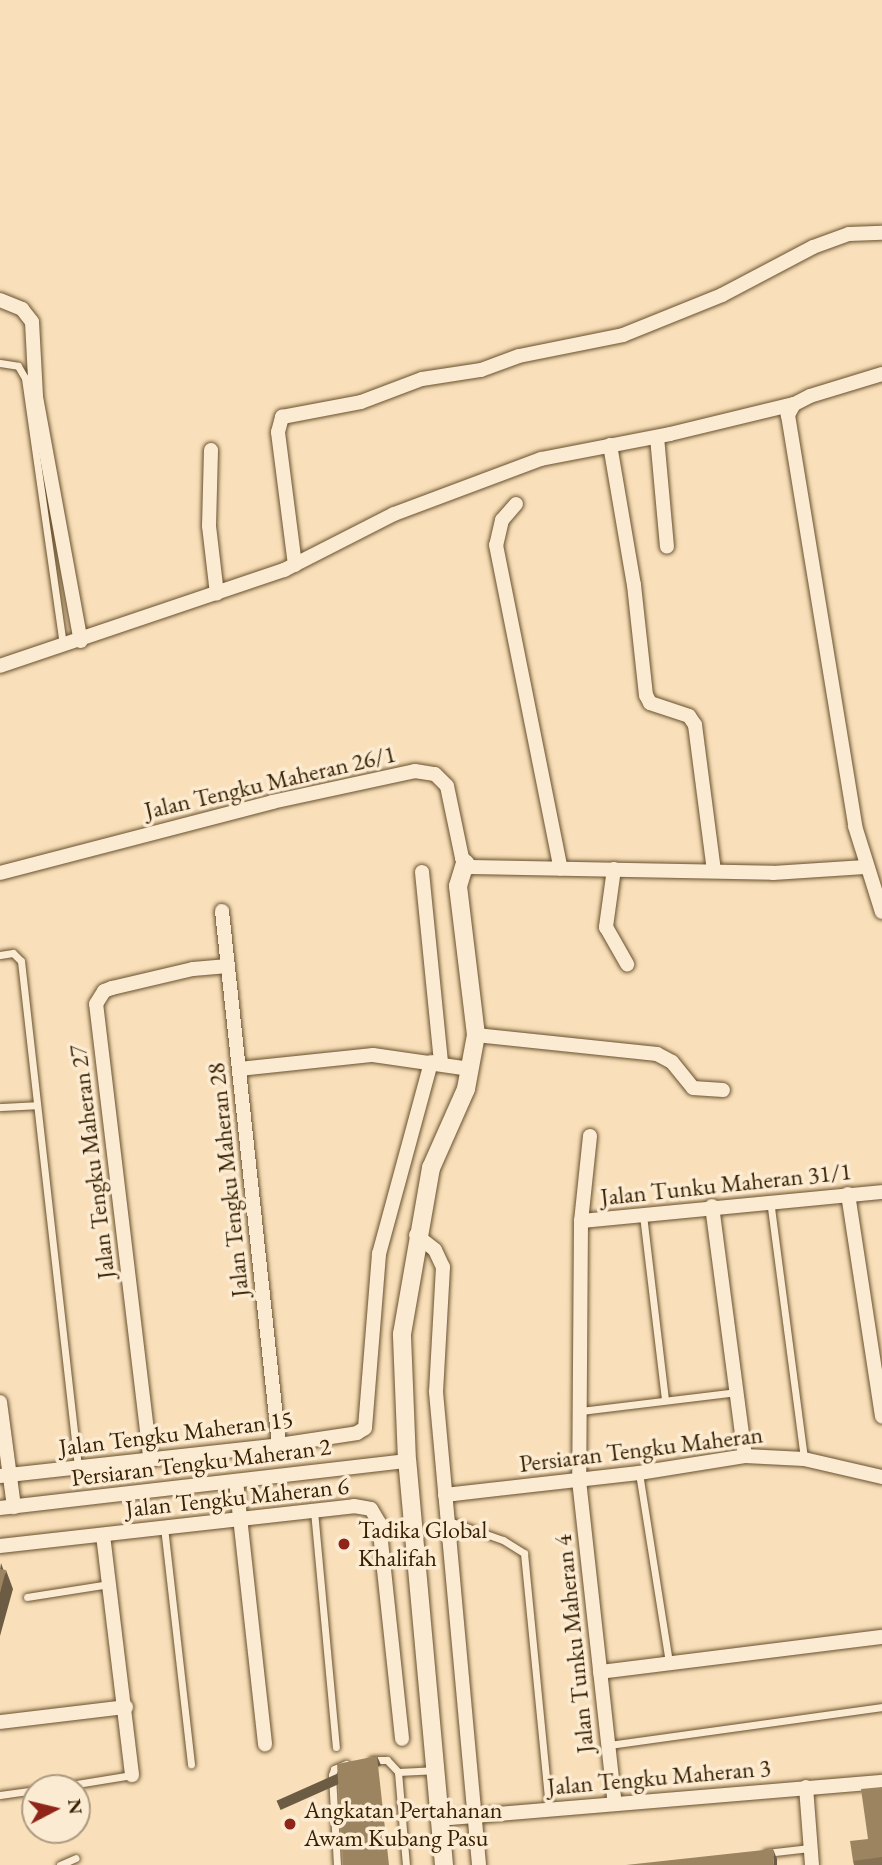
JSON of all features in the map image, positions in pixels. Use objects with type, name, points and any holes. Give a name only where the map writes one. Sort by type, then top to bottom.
[{"type":"street","points":[[295,565],[277,425],[282,416],[361,402],[422,379],[481,370],[519,356],[623,335],[722,295],[813,247],[849,234],[882,233]]},
{"type":"street","points":[[0,300],[22,309],[32,322],[36,397],[81,641]]},
{"type":"street","points":[[0,666],[81,641],[295,565],[394,514],[541,459],[657,437],[793,404],[882,374]]},
{"type":"street","points":[[793,404],[789,422],[806,539],[865,867],[882,912]]},
{"type":"street","points":[[657,437],[667,547]]},
{"type":"street","points":[[610,445],[634,585],[646,695],[650,703],[689,716],[695,725],[714,871]]},
{"type":"street","points":[[211,450],[209,526],[217,594]]},
{"type":"street","points":[[516,504],[497,531],[498,566],[561,869]]},
{"type":"street","name":"Jalan Tengku Maheran 26/1","points":[[0,873],[272,802],[415,771],[435,774],[447,786],[465,863]]},
{"type":"street","points":[[444,1865],[407,1461],[402,1334],[416,1235],[431,1167],[457,1113],[470,1069],[476,1035],[458,886],[465,863],[480,869],[774,873],[865,867]]},
{"type":"street","points":[[614,869],[606,927],[627,964]]},
{"type":"street","points":[[422,872],[436,1062]]},
{"type":"street","name":"Jalan Tengku Maheran 28","points":[[222,911],[279,1445]]},
{"type":"street","name":"Jalan Tengku Maheran 27","points":[[150,1457],[96,1004],[104,991],[112,988],[192,969],[228,966]]},
{"type":"street","points":[[476,1035],[657,1054],[672,1062],[694,1088],[723,1090]]},
{"type":"street","points":[[239,1069],[373,1055],[470,1069]]},
{"type":"street","name":"Jalan Tengku Maheran 15","points":[[4,1475],[78,1469],[150,1457],[279,1445],[357,1433],[368,1421],[371,1323],[379,1254],[436,1062]]},
{"type":"street","points":[[581,1221],[590,1136]]},
{"type":"street","name":"Jalan Tunku Maheran 31/1","points":[[579,1480],[581,1221],[769,1200],[882,1192]]},
{"type":"street","points":[[848,1194],[876,1340],[882,1416]]},
{"type":"street","points":[[712,1206],[745,1456]]},
{"type":"street","points":[[416,1235],[443,1262],[435,1359],[479,1865]]},
{"type":"street","points":[[0,1408],[7,1507]]},
{"type":"street","name":"Persiaran Tengku Maheran","points":[[445,1494],[639,1473],[745,1456],[804,1459],[882,1477]]},
{"type":"street","name":"Persiaran Tengku Maheran 2","points":[[7,1507],[407,1461]]},
{"type":"street","name":"Jalan Tunku Maheran 4","points":[[579,1480],[615,1804]]},
{"type":"street","points":[[236,1481],[265,1744]]},
{"type":"street","name":"Jalan Tengku Maheran 6","points":[[0,1546],[363,1506],[376,1515],[402,1739]]},
{"type":"street","points":[[103,1535],[127,1707],[132,1775]]},
{"type":"street","points":[[600,1672],[882,1637]]},
{"type":"street","points":[[0,1722],[127,1707]]},
{"type":"street","name":"Jalan Tengku Maheran 3","points":[[439,1819],[882,1782]]},
{"type":"street","points":[[806,1787],[812,1865]]},
{"type":"lane","points":[[0,363],[18,366],[25,378],[63,646]]},
{"type":"lane","points":[[0,955],[13,953],[21,961],[78,1469]]},
{"type":"lane","points":[[0,1107],[37,1105]]},
{"type":"lane","points":[[769,1200],[804,1459]]},
{"type":"lane","points":[[643,1214],[665,1400]]},
{"type":"lane","points":[[580,1411],[736,1392]]},
{"type":"lane","points":[[639,1473],[669,1662]]},
{"type":"lane","points":[[314,1510],[335,1747]]},
{"type":"lane","points":[[448,1521],[503,1540],[524,1553],[549,1810]]},
{"type":"lane","points":[[164,1527],[191,1764]]},
{"type":"lane","points":[[27,1597],[109,1584]]},
{"type":"lane","points":[[608,1745],[882,1707]]},
{"type":"lane","points":[[337,1865],[334,1769],[382,1758],[398,1772],[406,1865]]},
{"type":"lane","points":[[398,1772],[434,1770]]},
{"type":"lane","points":[[91,1782],[132,1775]]},
{"type":"lane","points":[[0,1795],[21,1792]]},
{"type":"lane","points":[[757,1854],[811,1848]]},
{"type":"lane","points":[[60,1865],[76,1858]]},
{"type":"building","points":[[0,1569],[6,1570],[0,1593]]},
{"type":"building","points":[[377,1756],[389,1865],[343,1865],[337,1764]]},
{"type":"building","points":[[882,1787],[882,1857],[853,1861],[850,1841],[868,1839],[861,1789]]},
{"type":"building","points":[[773,1849],[774,1865],[626,1865]]},
{"type":"place","name":"Tadika Global Khalifah","points":[[344,1544]]},
{"type":"place","name":"Angkatan Pertahanan Awam Kubang Pasu","points":[[290,1824]]}]
